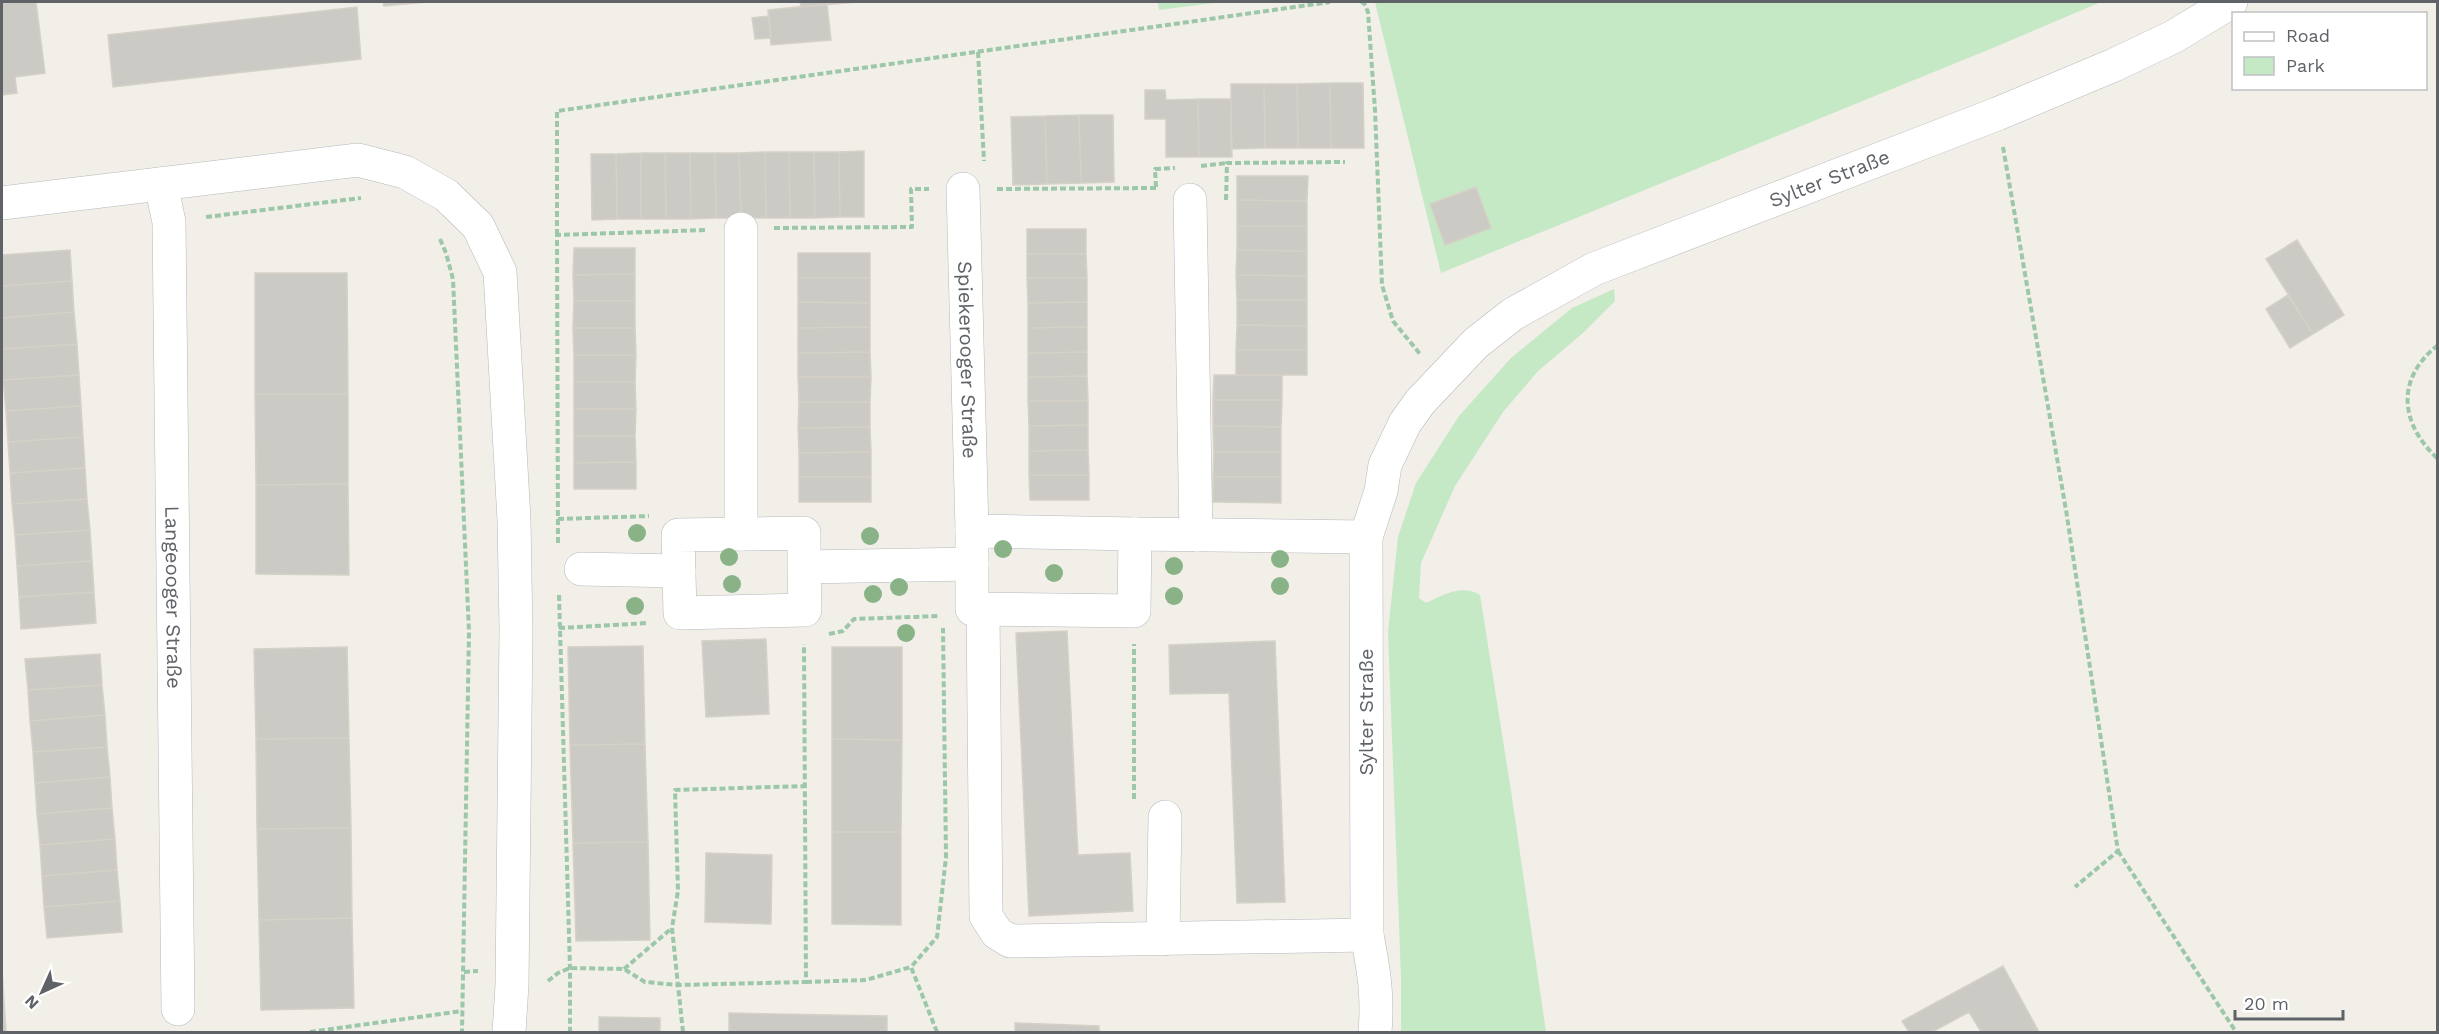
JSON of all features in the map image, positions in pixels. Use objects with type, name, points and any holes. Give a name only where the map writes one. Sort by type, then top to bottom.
[{"type":"street","name":"Sylter Straße","points":[[1360,1032],[1357,1014],[1358,975],[1366,935],[1366,537],[1381,492],[1400,471],[1419,442],[1444,378],[1476,343],[1503,321],[1594,268],[1997,114],[2163,42],[2231,2]]},
{"type":"street","points":[[2,203],[358,160],[405,172],[446,195],[478,226],[500,272],[514,520],[516,630],[512,985],[509,1032]]},
{"type":"street","name":"Langeooger Straße","points":[[161,184],[170,222],[178,1009]]},
{"type":"street","name":"Spiekerooger Straße","points":[[974,189],[972,531],[957,564],[972,609],[983,609]]},
{"type":"street","points":[[1190,200],[1196,535]]},
{"type":"street","points":[[741,229],[741,534]]},
{"type":"street","points":[[972,531],[1366,537]]},
{"type":"street","points":[[804,533],[805,622],[680,612],[678,535],[741,534],[804,533]]},
{"type":"street","points":[[1135,534],[1134,610],[983,609],[986,916],[997,933],[1010,941],[1366,935]]},
{"type":"street","points":[[804,567],[957,564]]},
{"type":"street","points":[[566,568],[679,571]]},
{"type":"street","points":[[1163,939],[1165,817]]},
{"type":"street","name":"Sylter Straße","points":[[1366,935],[1376,977],[1375,1032]]},
{"type":"path","points":[[570,1032],[559,628],[566,568],[558,519],[557,111],[1330,2]]},
{"type":"path","points":[[1361,2],[1364,3],[1368,12],[1382,285],[1393,321],[1410,343],[1444,378]]},
{"type":"path","points":[[974,189],[978,52]]},
{"type":"path","points":[[1997,114],[2067,510],[2118,851],[2236,1032]]},
{"type":"path","points":[[557,236],[741,229],[912,227],[911,189],[1156,187],[1156,200],[1228,200],[1227,163],[1345,162]]},
{"type":"path","points":[[206,218],[370,199]]},
{"type":"path","points":[[438,237],[446,253],[453,279],[469,632],[462,1032]]},
{"type":"path","points":[[2438,345],[2430,351],[2410,377],[2407,407],[2415,429],[2428,450],[2438,459]]},
{"type":"path","points":[[558,519],[675,515],[678,535]]},
{"type":"path","points":[[547,985],[546,982],[558,973],[570,968],[624,969],[645,982],[678,985],[866,980],[910,968],[937,937],[946,857],[943,616],[957,564]]},
{"type":"path","points":[[1134,610],[1134,816],[1165,817]]},
{"type":"path","points":[[559,628],[674,621],[680,612]]},
{"type":"path","points":[[806,982],[805,622],[834,634],[843,631],[854,619],[943,616]]},
{"type":"path","points":[[683,1032],[672,928],[678,891],[675,790],[806,786]]},
{"type":"path","points":[[2075,887],[2118,851]]},
{"type":"path","points":[[624,969],[672,928]]},
{"type":"path","points":[[910,968],[937,1032]]},
{"type":"path","points":[[310,1032],[462,1011]]},
{"type":"green space","points":[[1158,2],[1222,2],[1159,10]]},
{"type":"green space","points":[[1375,2],[2101,2],[1441,273]]},
{"type":"green space","points":[[1614,289],[1615,301],[1583,333],[1538,371],[1503,412],[1455,486],[1421,563],[1419,598],[1426,603],[1459,591],[1466,590],[1480,595],[1546,1032],[1401,1032],[1388,632],[1398,537],[1416,483],[1459,416],[1511,358],[1572,308]]},
{"type":"building","points":[[2,2],[36,2],[45,73],[15,77],[17,93],[2,95]]},
{"type":"building","points":[[383,2],[428,2],[384,6]]},
{"type":"building","points":[[800,2],[857,2],[801,7]]},
{"type":"building","points":[[827,4],[831,40],[771,45],[768,10]]},
{"type":"building","points":[[357,7],[361,59],[113,87],[108,35]]},
{"type":"building","points":[[769,16],[771,38],[755,39],[752,18]]},
{"type":"building","points":[[1330,83],[1363,83],[1364,148],[1331,148]]},
{"type":"building","points":[[1330,83],[1331,148],[1298,148],[1297,84]]},
{"type":"building","points":[[1231,84],[1264,84],[1265,148],[1231,149]]},
{"type":"building","points":[[1264,84],[1297,84],[1298,148],[1265,148]]},
{"type":"building","points":[[1145,90],[1165,90],[1166,100],[1198,99],[1199,157],[1166,157],[1166,119],[1145,119]]},
{"type":"building","points":[[1198,99],[1231,99],[1232,157],[1199,157]]},
{"type":"building","points":[[1079,115],[1113,115],[1114,182],[1081,183]]},
{"type":"building","points":[[1079,115],[1081,183],[1047,184],[1045,116]]},
{"type":"building","points":[[1045,116],[1047,184],[1013,185],[1011,117]]},
{"type":"building","points":[[864,151],[864,217],[840,217],[839,152]]},
{"type":"building","points":[[765,152],[766,218],[741,218],[739,153]]},
{"type":"building","points":[[765,152],[789,152],[790,218],[766,218]]},
{"type":"building","points":[[789,152],[814,152],[815,218],[790,218]]},
{"type":"building","points":[[814,152],[839,152],[840,217],[815,218]]},
{"type":"building","points":[[641,153],[641,219],[617,219],[616,154]]},
{"type":"building","points":[[641,153],[665,153],[666,219],[641,219]]},
{"type":"building","points":[[665,153],[690,153],[691,219],[666,219]]},
{"type":"building","points":[[690,153],[715,153],[716,218],[691,219]]},
{"type":"building","points":[[715,153],[739,153],[741,218],[716,218]]},
{"type":"building","points":[[591,154],[616,154],[617,219],[592,220]]},
{"type":"building","points":[[1237,176],[1308,176],[1307,201],[1237,200]]},
{"type":"building","points":[[1476,187],[1491,228],[1445,245],[1430,204]]},
{"type":"building","points":[[1237,200],[1307,201],[1307,226],[1237,226]]},
{"type":"building","points":[[1237,226],[1307,226],[1307,251],[1237,250]]},
{"type":"building","points":[[1027,229],[1086,229],[1086,254],[1027,254]]},
{"type":"building","points":[[2297,240],[2344,315],[2313,334],[2266,259]]},
{"type":"building","points":[[574,248],[635,248],[635,274],[573,275]]},
{"type":"building","points":[[70,250],[72,281],[2,286],[2,255]]},
{"type":"building","points":[[1237,250],[1307,251],[1307,276],[1236,275]]},
{"type":"building","points":[[798,253],[870,253],[870,278],[798,278]]},
{"type":"building","points":[[1027,254],[1086,254],[1087,278],[1027,278]]},
{"type":"building","points":[[255,273],[347,273],[348,394],[255,394]]},
{"type":"building","points":[[635,274],[635,301],[574,301],[573,275]]},
{"type":"building","points":[[1236,275],[1307,276],[1307,300],[1237,300]]},
{"type":"building","points":[[798,278],[870,278],[870,303],[798,302]]},
{"type":"building","points":[[1027,278],[1087,278],[1087,302],[1028,303]]},
{"type":"building","points":[[72,281],[74,312],[2,318],[2,286]]},
{"type":"building","points":[[2288,295],[2313,334],[2290,348],[2266,309]]},
{"type":"building","points":[[1237,300],[1307,300],[1307,326],[1237,325]]},
{"type":"building","points":[[574,301],[635,301],[635,328],[573,328]]},
{"type":"building","points":[[798,302],[870,303],[870,327],[798,328]]},
{"type":"building","points":[[1087,302],[1087,327],[1028,328],[1028,303]]},
{"type":"building","points":[[74,312],[77,344],[2,349],[2,318]]},
{"type":"building","points":[[1237,325],[1307,326],[1307,350],[1236,350]]},
{"type":"building","points":[[870,327],[870,352],[798,353],[798,328]]},
{"type":"building","points":[[1087,327],[1087,352],[1028,353],[1028,328]]},
{"type":"building","points":[[573,328],[635,328],[636,355],[574,355]]},
{"type":"building","points":[[77,344],[79,375],[3,380],[2,349]]},
{"type":"building","points":[[1236,350],[1307,350],[1307,375],[1236,375]]},
{"type":"building","points":[[870,352],[871,377],[798,377],[798,353]]},
{"type":"building","points":[[1087,352],[1087,376],[1028,377],[1028,353]]},
{"type":"building","points":[[574,355],[636,355],[635,382],[574,382]]},
{"type":"building","points":[[79,375],[81,406],[6,411],[3,380]]},
{"type":"building","points":[[1214,375],[1282,375],[1282,400],[1213,400]]},
{"type":"building","points":[[1087,376],[1088,401],[1028,401],[1028,377]]},
{"type":"building","points":[[798,377],[871,377],[870,402],[799,402]]},
{"type":"building","points":[[574,382],[635,382],[636,409],[574,409]]},
{"type":"building","points":[[255,394],[348,394],[348,484],[256,485]]},
{"type":"building","points":[[1213,400],[1282,400],[1281,427],[1213,426]]},
{"type":"building","points":[[1028,401],[1088,401],[1088,425],[1029,426]]},
{"type":"building","points":[[799,402],[870,402],[870,427],[798,428]]},
{"type":"building","points":[[81,406],[83,437],[8,442],[6,411]]},
{"type":"building","points":[[574,409],[636,409],[635,436],[574,436]]},
{"type":"building","points":[[1088,425],[1088,450],[1029,451],[1029,426]]},
{"type":"building","points":[[1213,426],[1281,427],[1281,452],[1214,452]]},
{"type":"building","points":[[870,427],[871,452],[799,453],[798,428]]},
{"type":"building","points":[[574,436],[635,436],[636,462],[574,463]]},
{"type":"building","points":[[83,437],[85,468],[10,473],[8,442]]},
{"type":"building","points":[[1088,450],[1089,475],[1029,475],[1029,451]]},
{"type":"building","points":[[871,452],[871,477],[799,477],[799,453]]},
{"type":"building","points":[[1214,452],[1281,452],[1281,477],[1213,477]]},
{"type":"building","points":[[636,462],[636,489],[574,489],[574,463]]},
{"type":"building","points":[[85,468],[87,499],[12,504],[10,473]]},
{"type":"building","points":[[1029,475],[1089,475],[1089,500],[1030,500]]},
{"type":"building","points":[[799,477],[871,477],[871,502],[799,502]]},
{"type":"building","points":[[1213,477],[1281,477],[1281,503],[1213,502]]},
{"type":"building","points":[[348,484],[349,575],[256,574],[256,485]]},
{"type":"building","points":[[87,499],[90,530],[15,535],[12,504]]},
{"type":"building","points":[[90,530],[92,561],[17,566],[15,535]]},
{"type":"building","points":[[92,561],[94,592],[19,597],[17,566]]},
{"type":"building","points":[[94,592],[96,623],[21,629],[19,597]]},
{"type":"building","points":[[1067,631],[1078,855],[1130,853],[1133,911],[1029,916],[1016,633]]},
{"type":"building","points":[[766,639],[769,714],[706,717],[702,641]]},
{"type":"building","points":[[1275,641],[1285,902],[1237,903],[1229,693],[1170,694],[1169,645]]},
{"type":"building","points":[[643,646],[645,744],[570,745],[568,647]]},
{"type":"building","points":[[347,647],[349,738],[256,739],[254,649]]},
{"type":"building","points":[[832,647],[902,647],[902,740],[832,739]]},
{"type":"building","points":[[100,654],[102,685],[28,690],[25,659]]},
{"type":"building","points":[[102,685],[105,715],[30,721],[28,690]]},
{"type":"building","points":[[105,715],[107,747],[33,752],[30,721]]},
{"type":"building","points":[[349,738],[351,828],[257,829],[256,739]]},
{"type":"building","points":[[832,739],[902,740],[901,832],[832,832]]},
{"type":"building","points":[[645,744],[648,842],[573,843],[570,745]]},
{"type":"building","points":[[107,747],[110,777],[35,783],[33,752]]},
{"type":"building","points":[[110,777],[112,808],[37,814],[35,783]]},
{"type":"building","points":[[112,808],[115,839],[40,845],[37,814]]},
{"type":"building","points":[[351,828],[352,918],[259,920],[257,829]]},
{"type":"building","points":[[832,832],[901,832],[901,925],[832,924]]},
{"type":"building","points":[[115,839],[117,870],[42,876],[40,845]]},
{"type":"building","points":[[648,842],[650,940],[576,941],[573,843]]},
{"type":"building","points":[[706,853],[772,855],[771,924],[705,922]]},
{"type":"building","points":[[117,870],[120,901],[44,907],[42,876]]},
{"type":"building","points":[[120,901],[122,932],[47,938],[44,907]]},
{"type":"building","points":[[352,918],[354,1008],[261,1010],[259,920]]},
{"type":"building","points":[[2003,966],[2039,1032],[1981,1032],[1969,1012],[1932,1032],[1909,1032],[1902,1021]]},
{"type":"building","points":[[2,970],[6,1032],[2,1032]]},
{"type":"building","points":[[729,1013],[887,1016],[887,1032],[729,1032]]},
{"type":"building","points":[[599,1017],[660,1018],[660,1032],[599,1032]]},
{"type":"building","points":[[1015,1023],[1099,1026],[1099,1032],[1015,1032]]}]
